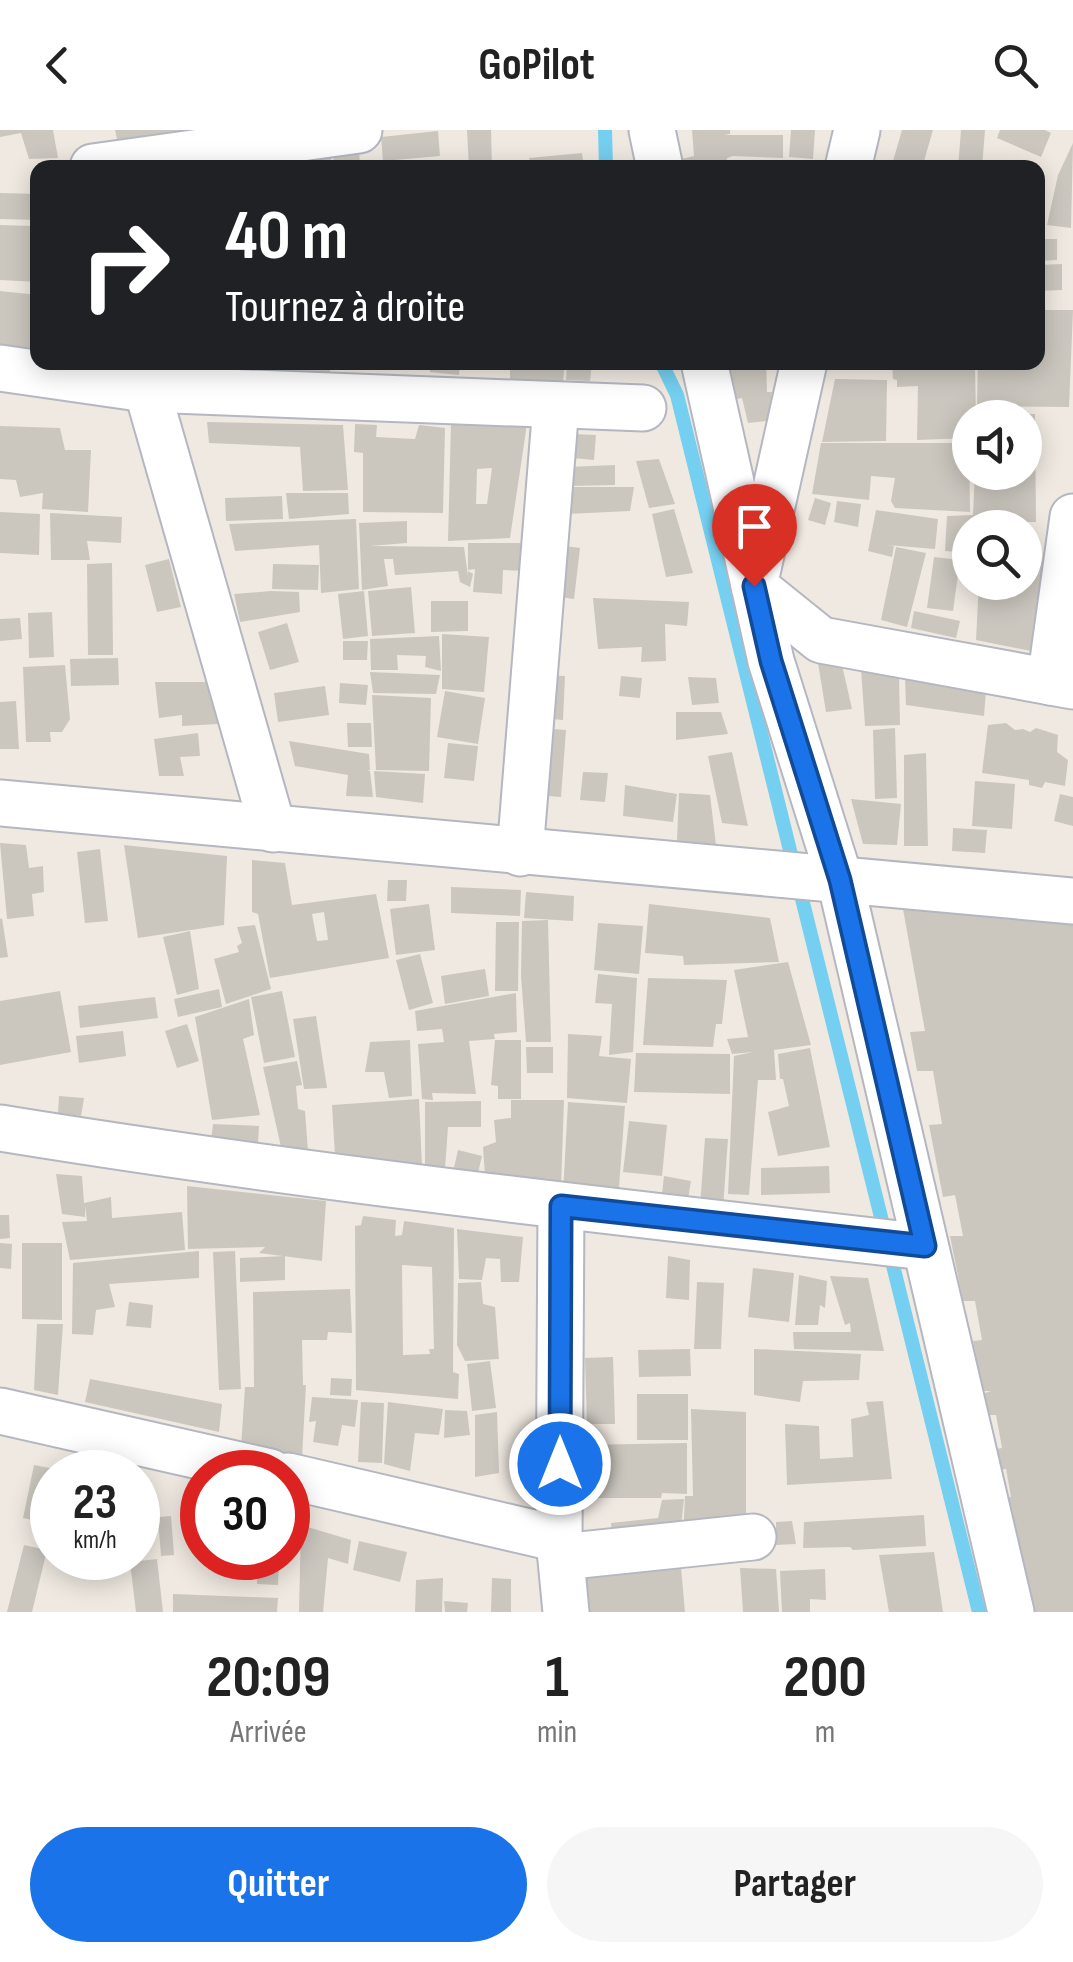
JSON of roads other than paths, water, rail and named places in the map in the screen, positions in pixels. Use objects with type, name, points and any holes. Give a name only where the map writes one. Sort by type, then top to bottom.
[{"type":"street","points":[[85,130],[91,160]]},
{"type":"street","points":[[143,160],[359,130]]},
{"type":"street","points":[[652,130],[658,160]]},
{"type":"street","points":[[850,160],[857,130]]},
{"type":"street","points":[[0,368],[30,370]]},
{"type":"street","points":[[36,370],[643,408]]},
{"type":"street","points":[[706,370],[771,661],[840,880],[1011,1612]]},
{"type":"street","points":[[754,586],[802,370]]},
{"type":"street","points":[[143,376],[273,829]]},
{"type":"street","points":[[520,853],[556,405]]},
{"type":"street","points":[[754,586],[821,640],[1062,684],[1073,517]]},
{"type":"street","points":[[0,804],[1073,900]]},
{"type":"street","points":[[0,1128],[561,1206],[925,1246]]},
{"type":"street","points":[[561,1206],[560,1548],[566,1612]]},
{"type":"street","points":[[2,1418],[180,1454]]},
{"type":"street","points":[[310,1482],[560,1548],[753,1537]]},
{"type":"waterway","points":[[605,130],[606,160]]},
{"type":"waterway","points":[[665,370],[677,395],[979,1612]]}]
